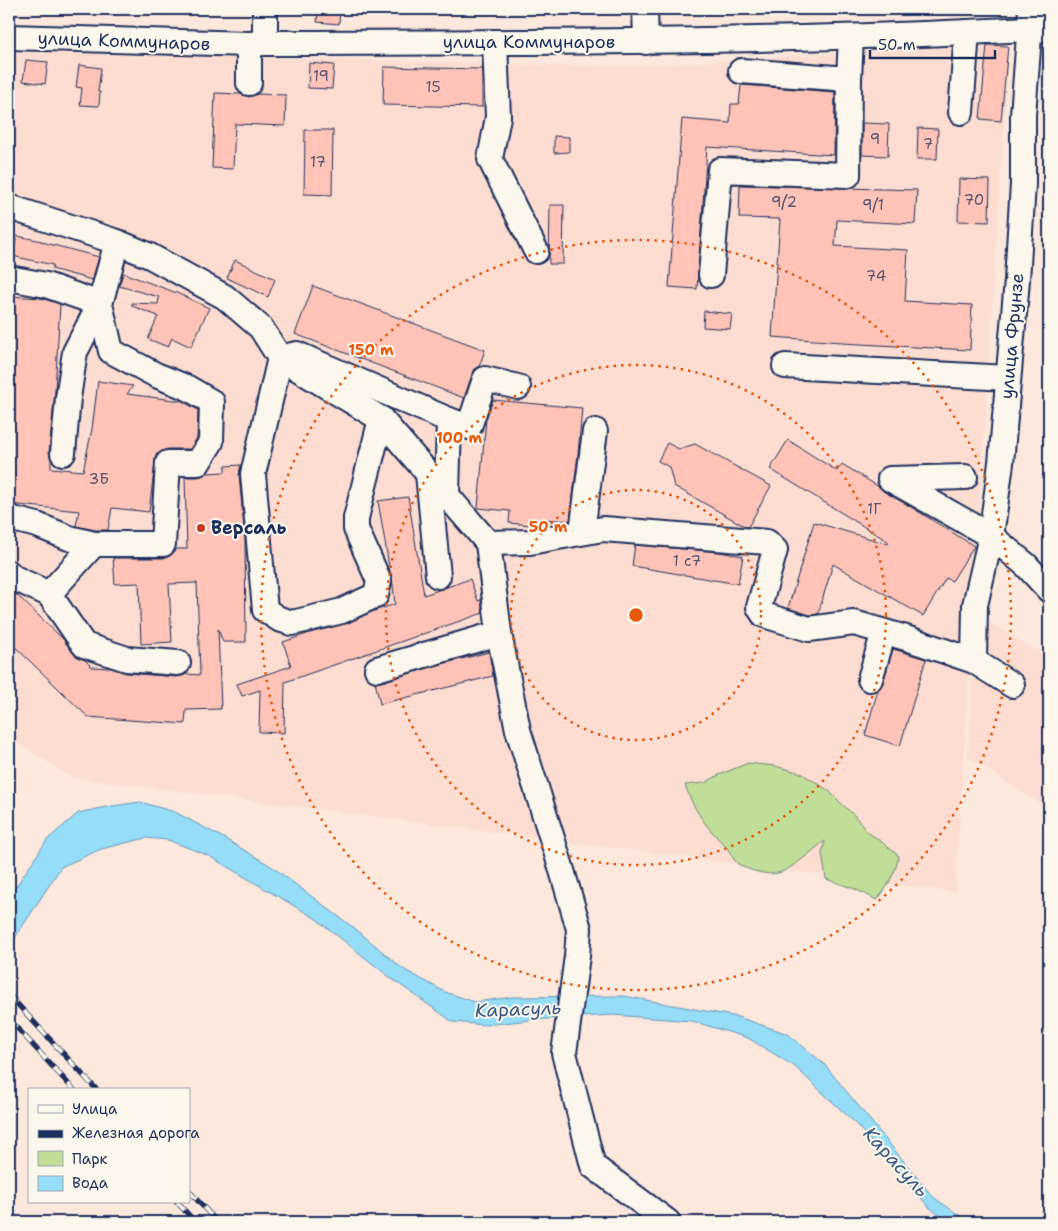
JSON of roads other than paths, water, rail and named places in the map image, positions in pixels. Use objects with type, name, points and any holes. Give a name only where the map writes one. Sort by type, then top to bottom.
[{"type":"street","points":[[249,83],[265,9]]},
{"type":"street","points":[[645,9],[646,42]]},
{"type":"street","name":"улица Коммунаров","points":[[9,37],[425,50],[495,42],[646,42],[967,32],[1037,23]]},
{"type":"street","name":"улица Фрунзе","points":[[974,661],[975,605],[991,536],[1001,463],[1023,184],[1023,115],[1037,23]]},
{"type":"street","points":[[961,112],[967,32]]},
{"type":"street","points":[[711,275],[720,170],[848,176],[851,36]]},
{"type":"street","points":[[495,42],[498,117],[490,159],[536,251]]},
{"type":"street","points":[[741,71],[849,79]]},
{"type":"street","points":[[9,207],[117,242],[150,256],[225,298],[261,328],[280,358],[381,419],[488,543],[498,633],[518,730],[579,929],[564,1053],[593,1166],[668,1222]]},
{"type":"street","points":[[63,452],[68,391],[75,352],[100,304],[117,242]]},
{"type":"street","points":[[9,278],[46,285],[100,304]]},
{"type":"street","points":[[9,518],[37,525],[69,538],[94,544],[163,544],[168,463],[198,463],[210,442],[212,402],[188,388],[156,375],[111,350],[100,304]]},
{"type":"street","points":[[280,358],[297,354],[449,420],[470,427],[485,378],[518,387]]},
{"type":"street","points":[[280,358],[253,474],[265,610],[279,619],[292,623],[342,611],[376,595],[380,581],[356,529],[356,518],[381,419]]},
{"type":"street","points":[[786,366],[1008,378]]},
{"type":"street","points":[[447,495],[449,420]]},
{"type":"street","points":[[582,532],[595,431]]},
{"type":"street","points":[[428,474],[438,576]]},
{"type":"street","points":[[965,477],[890,479],[991,536],[1026,565],[1049,590]]},
{"type":"street","points":[[488,543],[530,542],[603,529],[767,542],[775,550],[759,607],[764,615],[809,629],[854,623],[974,661],[1012,685]]},
{"type":"street","points":[[49,594],[94,544]]},
{"type":"street","points":[[9,573],[12,577],[49,594],[84,645],[127,660],[178,663]]},
{"type":"street","points":[[870,679],[884,632]]},
{"type":"street","points":[[377,669],[498,633]]},
{"type":"water","name":"Карасуль","points":[[140,802],[175,812],[271,866],[358,931],[403,969],[445,992],[475,1002],[513,997],[624,996],[738,1017],[788,1034],[824,1064],[933,1197],[969,1222],[948,1222],[929,1207],[853,1121],[794,1066],[748,1038],[692,1021],[613,1015],[485,1025],[453,1022],[392,979],[315,918],[207,855],[168,840],[146,838],[101,849],[61,867],[9,947],[9,897],[47,840],[78,813]]},
{"type":"railway","points":[[9,995],[95,1088]]},
{"type":"railway","points":[[9,1019],[72,1088]]},
{"type":"railway","points":[[190,1192],[217,1222]]},
{"type":"railway","points":[[179,1204],[195,1222]]},
{"type":"place","name":"Версаль","points":[[201,528]]}]
